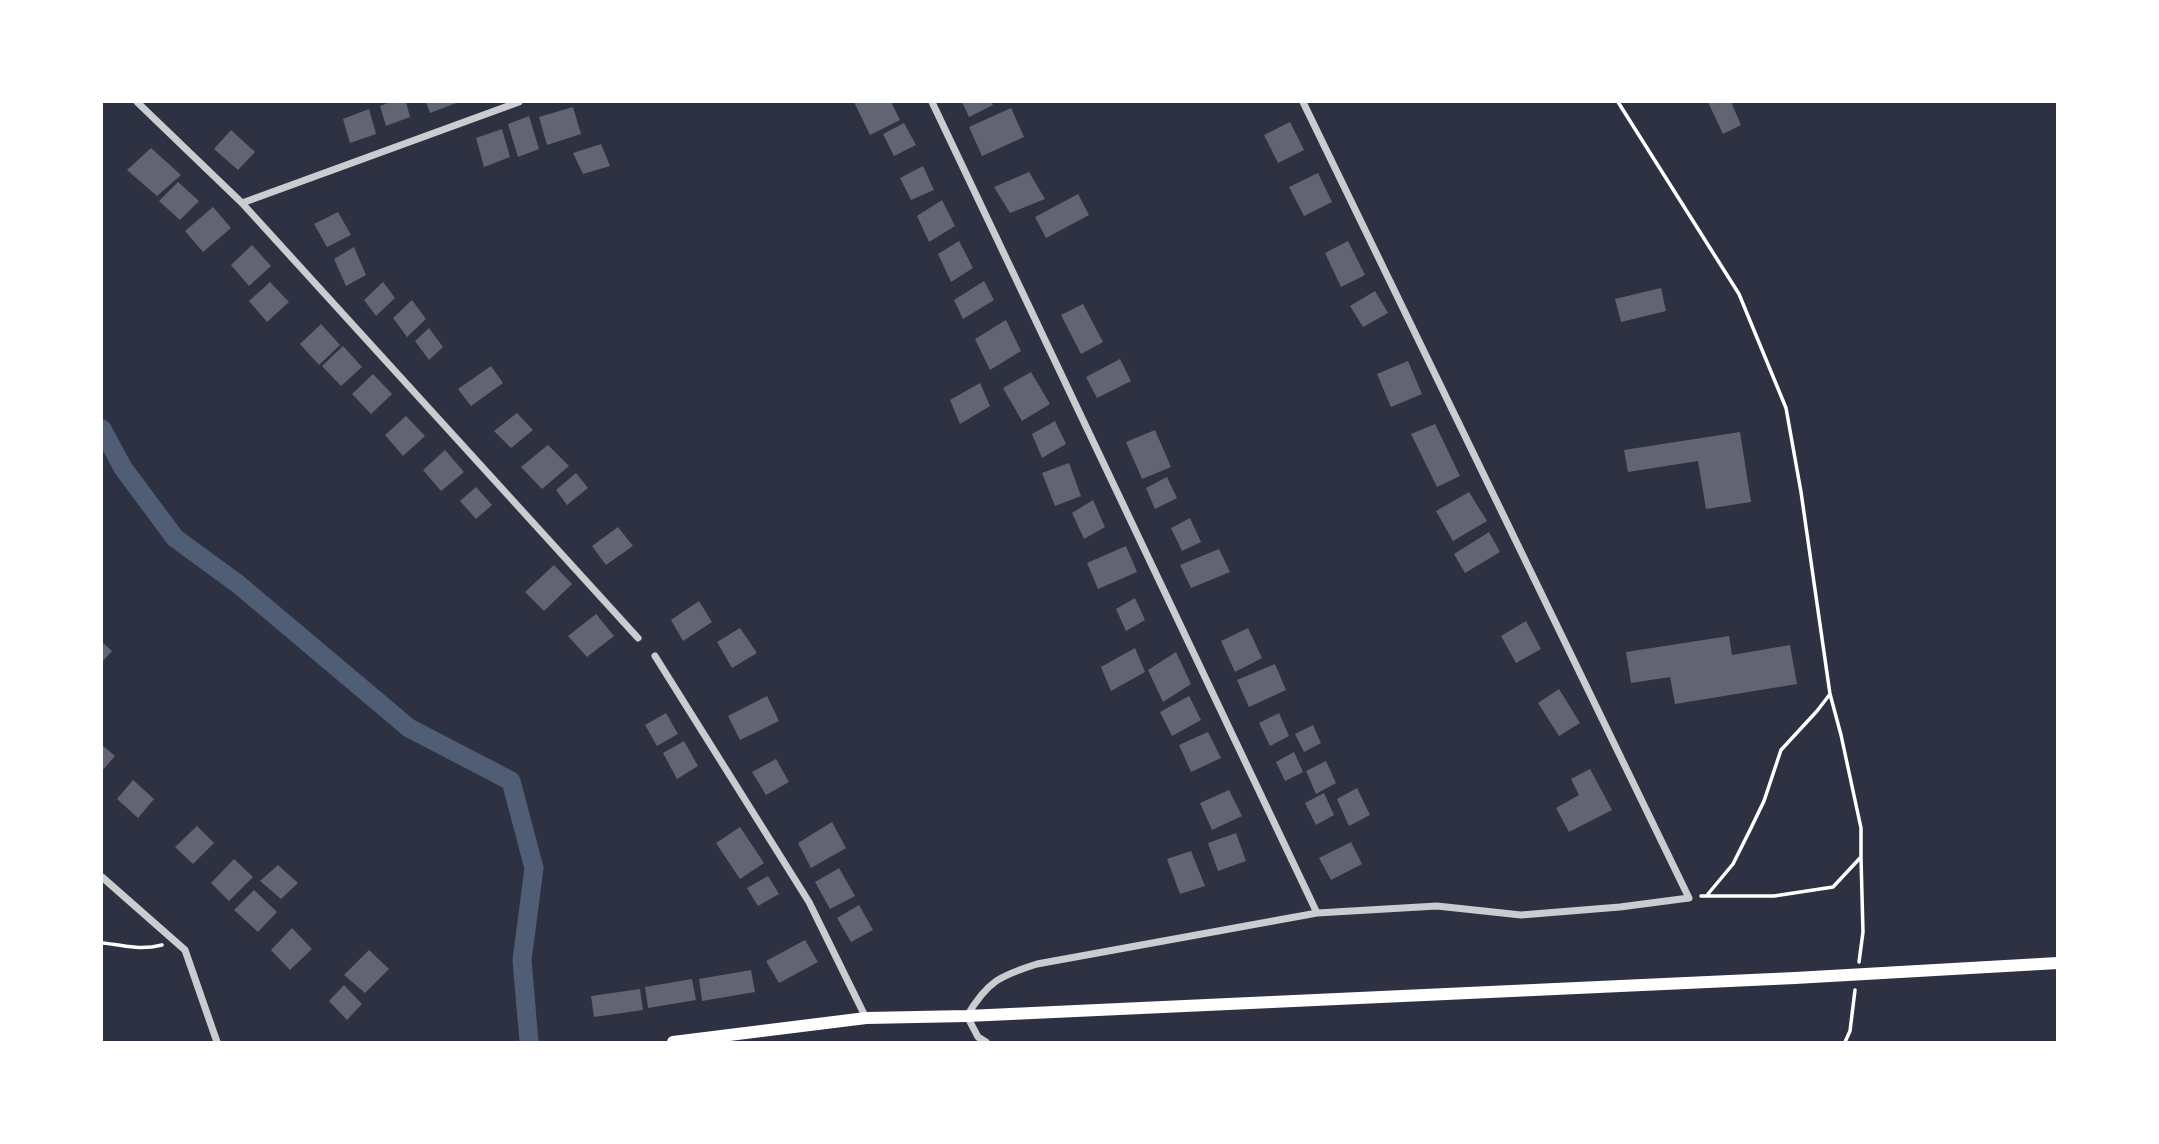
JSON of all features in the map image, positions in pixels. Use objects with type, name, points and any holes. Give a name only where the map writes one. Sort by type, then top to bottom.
[{"type":"highway","points":[[673,1042],[866,1018],[967,1016],[1795,978],[2057,963]]},
{"type":"street","points":[[137,102],[242,203],[638,638]]},
{"type":"street","points":[[242,203],[519,102]]},
{"type":"street","points":[[932,102],[1317,913]]},
{"type":"street","points":[[986,1042],[978,1038],[967,1016],[981,993],[1007,973],[1037,964],[1317,913],[1437,906],[1521,915],[1689,898],[1303,102]]},
{"type":"street","points":[[655,656],[808,902],[866,1018]]},
{"type":"street","points":[[102,877],[185,950],[217,1042]]},
{"type":"path","points":[[1618,102],[1739,294],[1786,408],[1830,694],[1861,828],[1863,932],[1858,969]]},
{"type":"path","points":[[1708,894],[1733,864],[1765,801],[1781,750],[1830,694]]},
{"type":"path","points":[[1689,898],[1708,894],[1774,896],[1833,887],[1861,857]]},
{"type":"path","points":[[102,943],[139,949],[154,947]]},
{"type":"path","points":[[1845,1042],[1850,1031],[1856,982]]},
{"type":"building","points":[[391,102],[406,102],[410,117],[386,126],[380,106]]},
{"type":"building","points":[[426,102],[459,102],[430,113]]},
{"type":"building","points":[[854,102],[891,102],[900,120],[870,135]]},
{"type":"building","points":[[962,102],[991,102],[993,105],[969,117]]},
{"type":"building","points":[[1708,102],[1731,102],[1741,125],[1723,134]]},
{"type":"building","points":[[573,107],[581,134],[547,145],[539,117]]},
{"type":"building","points":[[1011,108],[1024,137],[982,156],[969,127]]},
{"type":"building","points":[[369,109],[376,134],[350,143],[343,119]]},
{"type":"building","points":[[529,116],[539,149],[518,157],[508,124]]},
{"type":"building","points":[[1290,122],[1304,150],[1278,163],[1264,135]]},
{"type":"building","points":[[904,123],[916,145],[894,156],[883,134]]},
{"type":"building","points":[[502,129],[510,157],[484,167],[476,138]]},
{"type":"building","points":[[231,130],[255,152],[238,170],[214,149]]},
{"type":"building","points":[[601,144],[610,166],[583,174],[573,153]]},
{"type":"building","points":[[151,148],[181,175],[157,196],[127,170]]},
{"type":"building","points":[[923,166],[934,190],[911,200],[900,178]]},
{"type":"building","points":[[1029,172],[1045,199],[1010,213],[994,187]]},
{"type":"building","points":[[1318,173],[1332,202],[1304,216],[1289,187]]},
{"type":"building","points":[[178,182],[199,201],[180,220],[159,201]]},
{"type":"building","points":[[1078,194],[1089,215],[1046,238],[1035,217]]},
{"type":"building","points":[[942,200],[955,226],[929,242],[917,216]]},
{"type":"building","points":[[213,207],[231,228],[203,252],[185,231]]},
{"type":"building","points":[[338,212],[351,235],[327,247],[314,224]]},
{"type":"building","points":[[959,241],[973,268],[951,282],[938,254]]},
{"type":"building","points":[[1348,241],[1365,275],[1341,287],[1325,253]]},
{"type":"building","points":[[252,245],[271,266],[249,286],[231,265]]},
{"type":"building","points":[[354,247],[366,275],[346,286],[334,259]]},
{"type":"building","points":[[984,281],[994,300],[963,319],[954,300]]},
{"type":"building","points":[[270,282],[289,302],[267,322],[249,301]]},
{"type":"building","points":[[383,282],[395,298],[376,316],[364,300]]},
{"type":"building","points":[[1661,288],[1666,311],[1621,322],[1615,299]]},
{"type":"building","points":[[1375,291],[1388,313],[1363,327],[1350,306]]},
{"type":"building","points":[[412,300],[426,319],[407,337],[393,318]]},
{"type":"building","points":[[1083,304],[1103,342],[1081,354],[1061,315]]},
{"type":"building","points":[[1006,320],[1021,351],[990,370],[975,339]]},
{"type":"building","points":[[321,324],[340,345],[319,365],[300,344]]},
{"type":"building","points":[[429,328],[443,347],[429,360],[415,341]]},
{"type":"building","points":[[343,346],[362,367],[341,386],[322,366]]},
{"type":"building","points":[[1120,359],[1131,381],[1097,398],[1086,377]]},
{"type":"building","points":[[1408,361],[1422,394],[1391,407],[1377,374]]},
{"type":"building","points":[[491,366],[503,383],[471,406],[458,389]]},
{"type":"building","points":[[1031,372],[1050,404],[1022,421],[1003,388]]},
{"type":"building","points":[[373,374],[392,394],[371,414],[352,394]]},
{"type":"building","points":[[980,383],[990,406],[960,424],[950,400]]},
{"type":"building","points":[[517,413],[533,430],[511,448],[494,431]]},
{"type":"building","points":[[406,416],[425,436],[403,456],[385,435]]},
{"type":"building","points":[[1055,421],[1066,444],[1042,458],[1032,434]]},
{"type":"building","points":[[1435,424],[1460,476],[1437,487],[1411,434]]},
{"type":"building","points":[[1155,430],[1171,467],[1142,479],[1126,442]]},
{"type":"building","points":[[1740,432],[1751,502],[1706,509],[1698,461],[1628,472],[1624,450]]},
{"type":"building","points":[[548,445],[569,466],[542,489],[521,467]]},
{"type":"building","points":[[445,450],[464,472],[441,491],[423,470]]},
{"type":"building","points":[[1069,463],[1081,496],[1055,506],[1042,473]]},
{"type":"building","points":[[576,473],[588,488],[567,505],[556,490]]},
{"type":"building","points":[[1167,477],[1177,498],[1155,509],[1146,488]]},
{"type":"building","points":[[476,487],[492,505],[476,519],[460,501]]},
{"type":"building","points":[[1469,492],[1487,521],[1453,541],[1436,511]]},
{"type":"building","points":[[1093,500],[1105,527],[1084,539],[1072,513]]},
{"type":"building","points":[[1190,518],[1201,542],[1182,551],[1171,528]]},
{"type":"building","points":[[618,527],[633,546],[606,565],[592,546]]},
{"type":"building","points":[[1489,532],[1500,552],[1465,573],[1454,554]]},
{"type":"building","points":[[1126,546],[1137,572],[1098,589],[1087,563]]},
{"type":"building","points":[[1219,549],[1230,572],[1191,588],[1180,565]]},
{"type":"building","points":[[554,565],[572,584],[544,611],[525,592]]},
{"type":"building","points":[[1135,598],[1145,620],[1126,631],[1116,609]]},
{"type":"building","points":[[699,601],[712,622],[683,641],[671,620]]},
{"type":"building","points":[[596,614],[614,636],[587,657],[568,636]]},
{"type":"building","points":[[1526,621],[1541,649],[1516,663],[1501,636]]},
{"type":"building","points":[[740,628],[757,653],[732,668],[717,642]]},
{"type":"building","points":[[1248,628],[1262,658],[1235,672],[1221,641]]},
{"type":"building","points":[[1729,636],[1732,655],[1790,645],[1797,684],[1675,704],[1670,677],[1631,683],[1626,652]]},
{"type":"building","points":[[102,642],[112,651],[102,662]]},
{"type":"building","points":[[1135,648],[1145,672],[1111,691],[1101,667]]},
{"type":"building","points":[[1176,652],[1191,684],[1163,702],[1148,670]]},
{"type":"building","points":[[1275,664],[1286,690],[1249,707],[1237,680]]},
{"type":"building","points":[[1559,689],[1580,723],[1559,736],[1538,703]]},
{"type":"building","points":[[767,696],[779,721],[740,740],[728,716]]},
{"type":"building","points":[[1189,696],[1201,720],[1172,736],[1160,712]]},
{"type":"building","points":[[666,713],[678,734],[657,746],[645,725]]},
{"type":"building","points":[[1279,713],[1289,736],[1270,746],[1259,723]]},
{"type":"building","points":[[1313,725],[1321,743],[1304,752],[1295,734]]},
{"type":"building","points":[[1208,732],[1221,758],[1191,772],[1179,745]]},
{"type":"building","points":[[684,741],[698,766],[677,779],[663,753]]},
{"type":"building","points":[[102,745],[115,756],[102,771]]},
{"type":"building","points":[[1294,752],[1303,772],[1285,781],[1276,762]]},
{"type":"building","points":[[776,759],[789,782],[766,795],[752,772]]},
{"type":"building","points":[[1326,761],[1336,783],[1316,794],[1306,771]]},
{"type":"building","points":[[1590,769],[1612,810],[1569,832],[1556,808],[1579,795],[1571,779]]},
{"type":"building","points":[[133,780],[154,799],[138,818],[117,799]]},
{"type":"building","points":[[1357,788],[1370,815],[1349,826],[1337,799]]},
{"type":"building","points":[[1229,790],[1242,816],[1212,830],[1200,803]]},
{"type":"building","points":[[1324,793],[1334,815],[1316,825],[1305,803]]},
{"type":"building","points":[[832,822],[846,848],[811,868],[798,843]]},
{"type":"building","points":[[197,826],[214,843],[193,864],[175,847]]},
{"type":"building","points":[[740,827],[764,863],[740,879],[716,843]]},
{"type":"building","points":[[1236,833],[1246,861],[1218,871],[1208,843]]},
{"type":"building","points":[[1351,842],[1362,864],[1331,880],[1319,858]]},
{"type":"building","points":[[1191,851],[1205,886],[1180,894],[1167,859]]},
{"type":"building","points":[[234,859],[253,877],[229,901],[211,883]]},
{"type":"building","points":[[278,865],[298,883],[281,899],[260,881]]},
{"type":"building","points":[[839,868],[855,896],[830,909],[815,882]]},
{"type":"building","points":[[768,876],[779,894],[758,906],[747,888]]},
{"type":"building","points":[[254,890],[277,912],[258,932],[234,910]]},
{"type":"building","points":[[859,905],[873,930],[851,942],[837,918]]},
{"type":"building","points":[[292,928],[312,949],[290,970],[271,950]]},
{"type":"building","points":[[805,940],[818,962],[779,983],[766,961]]},
{"type":"building","points":[[369,950],[389,969],[365,993],[344,975]]},
{"type":"building","points":[[751,970],[755,992],[702,1001],[699,979]]},
{"type":"building","points":[[692,979],[696,1000],[648,1008],[645,987]]},
{"type":"building","points":[[344,985],[362,1004],[347,1020],[329,1001]]},
{"type":"building","points":[[640,989],[643,1010],[594,1017],[591,996]]},
{"type":"waterway","points":[[102,429],[123,468],[175,538],[238,584],[409,728],[511,781],[534,868],[522,960],[529,1042]]}]
